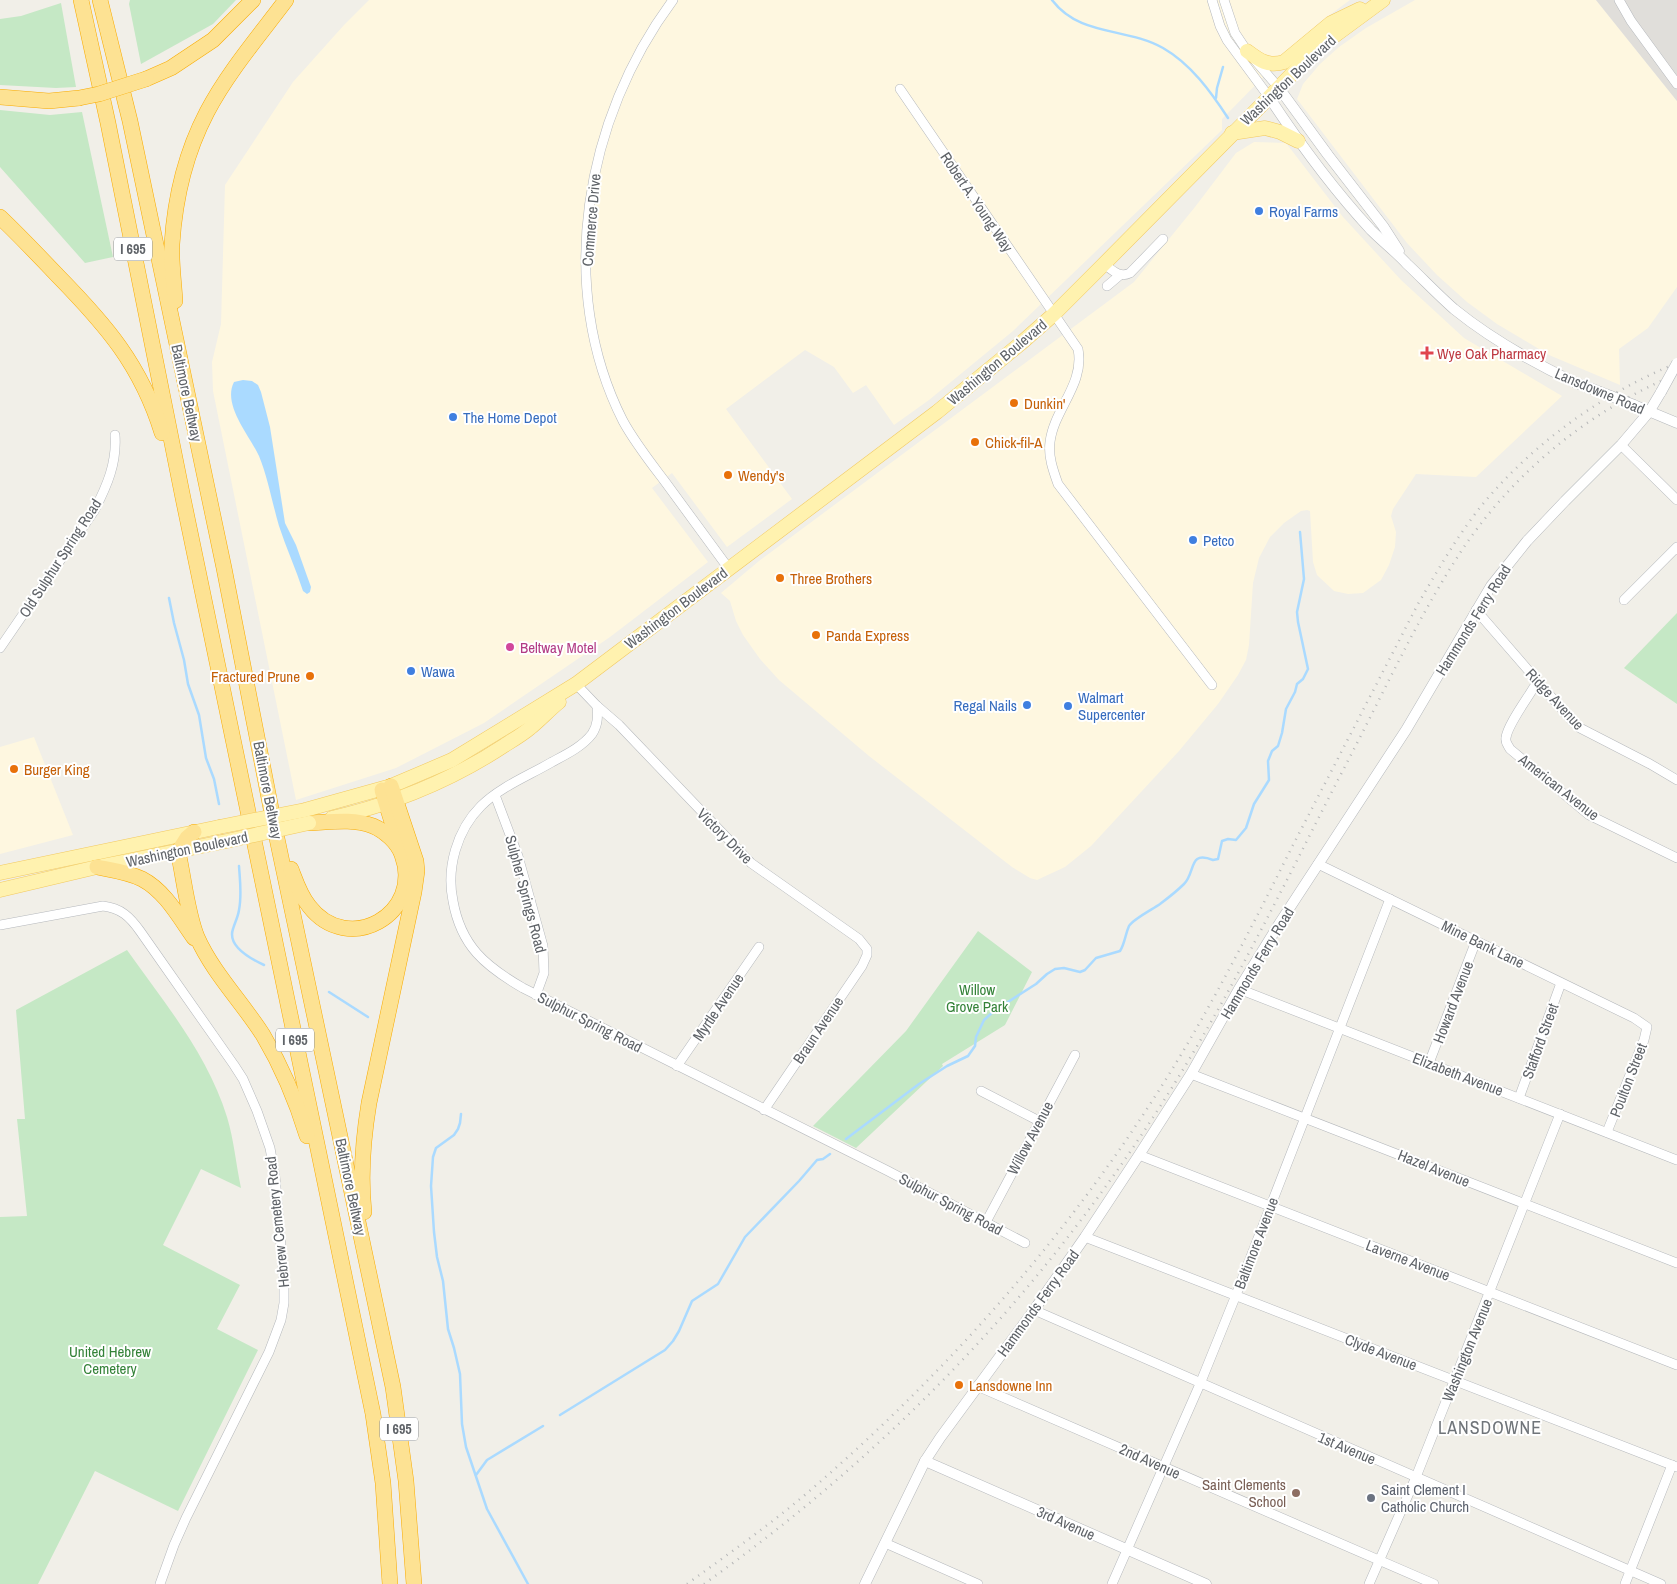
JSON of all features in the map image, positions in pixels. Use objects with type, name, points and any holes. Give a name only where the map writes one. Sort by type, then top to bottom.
[{"type":"highway","name":"Baltimore Beltway","points":[[81,0],[110,133],[183,498],[373,1414],[383,1483],[390,1584]]},
{"type":"highway","name":"Baltimore Beltway","points":[[100,0],[130,121],[224,568],[275,829],[393,1387],[406,1481],[414,1584]]},
{"type":"highway","points":[[0,97],[49,101],[79,98],[99,94],[146,79],[171,68],[213,40],[253,0]]},
{"type":"highway","points":[[180,362],[172,246],[176,204],[185,165],[197,133],[216,97],[286,0]]},
{"type":"highway","points":[[0,205],[115,339],[139,377],[160,427],[183,498]]},
{"type":"highway","points":[[0,217],[83,302]]},
{"type":"highway","points":[[275,829],[302,896],[309,907],[329,924],[341,928],[352,930],[372,926],[388,916],[398,904],[407,883],[407,870],[400,850],[389,795]]},
{"type":"highway","points":[[371,1285],[362,1182],[364,1132],[417,871],[412,846],[389,795]]},
{"type":"highway","points":[[307,816],[374,826],[392,839],[400,850]]},
{"type":"highway","points":[[194,832],[187,838],[178,852],[197,935],[208,958]]},
{"type":"highway","points":[[96,868],[129,874],[142,879],[165,898],[262,1035],[292,1090],[334,1221]]},
{"type":"main road","name":"Washington Boulevard","points":[[0,873],[219,827],[358,812],[389,795],[458,773],[493,753],[529,729],[576,684],[965,390],[1053,315],[1302,64],[1330,39],[1382,0]]},
{"type":"main road","points":[[1247,51],[1260,61],[1268,64],[1284,62],[1330,23],[1382,0]]},
{"type":"main road","points":[[1232,133],[1265,128],[1280,132],[1298,141]]},
{"type":"main road","name":"Washington Boulevard","points":[[0,890],[222,842],[307,816]]},
{"type":"street","name":"Commerce Drive","points":[[673,0],[649,34],[614,107],[604,135],[591,194],[587,230],[588,305],[591,329],[604,377],[624,423],[642,451],[729,569]]},
{"type":"street","points":[[1212,0],[1220,26],[1227,40],[1274,93]]},
{"type":"street","points":[[1224,0],[1235,34],[1274,93]]},
{"type":"street","points":[[1619,0],[1631,21],[1677,84]]},
{"type":"street","name":"Robert A. Young Way","points":[[900,89],[1078,350],[1080,359],[1078,372],[1052,431],[1049,443],[1050,456],[1058,484],[1212,685]]},
{"type":"street","name":"Lansdowne Road","points":[[1274,93],[1298,141],[1341,195],[1372,231],[1454,308],[1484,331],[1533,362],[1574,382],[1677,423]]},
{"type":"street","name":"Lansdowne Road","points":[[1274,93],[1328,155],[1383,226],[1408,264]]},
{"type":"street","points":[[1107,286],[1120,275],[1130,272],[1163,239]]},
{"type":"street","points":[[1104,264],[1120,275]]},
{"type":"street","name":"Hammonds Ferry Road","points":[[865,1584],[925,1461],[1085,1237],[1138,1156],[1191,1074],[1240,989],[1318,864],[1406,730],[1476,610],[1508,563],[1527,541],[1565,500],[1621,445],[1649,412],[1677,362]]},
{"type":"street","name":"Old Sulphur Spring Road","points":[[0,648],[94,510],[102,495],[114,462],[115,435]]},
{"type":"street","points":[[1621,445],[1677,500]]},
{"type":"street","points":[[1624,600],[1677,547]]},
{"type":"street","name":"Ridge Avenue","points":[[1476,610],[1580,728],[1677,780]]},
{"type":"street","points":[[576,684],[597,706]]},
{"type":"street","name":"American Avenue","points":[[1540,684],[1534,687],[1509,728],[1506,743],[1510,749],[1589,815],[1677,858]]},
{"type":"street","name":"Sulphur Spring Road","points":[[597,706],[599,718],[595,729],[581,745],[495,794],[480,806],[458,844],[453,860],[451,892],[455,913],[466,940],[476,953],[501,976],[888,1171],[1024,1242]]},
{"type":"street","name":"Victory Drive","points":[[597,706],[618,725],[751,863],[855,935],[867,949]]},
{"type":"street","name":"Sulpher Springs Road","points":[[495,794],[518,856],[543,946],[544,973],[536,994]]},
{"type":"street","name":"Mine Bank Lane","points":[[1318,864],[1634,1018],[1647,1027]]},
{"type":"street","name":"Baltimore Avenue","points":[[1112,1584],[1200,1384],[1236,1296],[1390,899]]},
{"type":"street","name":"Hebrew Cemetery Road","points":[[0,925],[103,906],[126,914],[140,931],[238,1072],[257,1111],[270,1148],[275,1176],[284,1282],[284,1303],[281,1320],[269,1352],[186,1518],[160,1584]]},
{"type":"street","name":"Howard Avenue","points":[[1429,1063],[1476,941]]},
{"type":"street","name":"Myrtle Avenue","points":[[677,1066],[758,948]]},
{"type":"street","name":"Braun Avenue","points":[[764,1110],[862,966],[867,955],[867,949]]},
{"type":"street","name":"Stafford Street","points":[[1519,1098],[1562,983]]},
{"type":"street","name":"Elizabeth Avenue","points":[[1240,989],[1677,1160]]},
{"type":"street","name":"Poulton Street","points":[[1607,1132],[1644,1040],[1647,1027]]},
{"type":"street","name":"Willow Avenue","points":[[986,1222],[1075,1054]]},
{"type":"street","name":"Hazel Avenue","points":[[1191,1074],[1306,1117],[1677,1263]]},
{"type":"street","points":[[981,1090],[1039,1121]]},
{"type":"street","name":"Washington Avenue","points":[[1369,1584],[1416,1477],[1560,1114]]},
{"type":"street","name":"Laverne Avenue","points":[[1138,1156],[1677,1365]]},
{"type":"street","name":"Clyde Avenue","points":[[1085,1237],[1674,1466]]},
{"type":"street","name":"1st Avenue","points":[[1034,1310],[1661,1584]]},
{"type":"street","name":"2nd Avenue","points":[[977,1386],[1434,1584]]},
{"type":"street","name":"3rd Avenue","points":[[925,1461],[1206,1584]]},
{"type":"street","points":[[1625,1584],[1674,1466]]},
{"type":"street","points":[[885,1543],[978,1584]]},
{"type":"shaded area","points":[[369,0],[1350,0],[1319,23],[1292,48],[1222,119],[1222,130],[1013,331],[929,400],[894,425],[866,385],[853,393],[834,367],[805,350],[726,409],[792,499],[727,547],[672,473],[652,488],[708,562],[610,637],[484,723],[396,768],[296,800],[213,391],[212,362],[221,324],[225,185],[293,82]]},
{"type":"shaded area","points":[[1415,0],[1596,0],[1677,101],[1677,287],[1648,328],[1619,349],[1620,385],[1549,355],[1497,324],[1467,302],[1437,275],[1407,243],[1297,99],[1303,84],[1320,64],[1339,47],[1366,28]]},
{"type":"shaded area","points":[[1596,0],[1677,0],[1677,101]]},
{"type":"shaded area","points":[[1254,142],[1286,143],[1343,217],[1401,280],[1464,338],[1562,396],[1476,477],[1416,474],[1393,509],[1391,516],[1396,532],[1395,547],[1389,565],[1381,580],[1363,593],[1348,594],[1334,591],[1317,575],[1313,562],[1310,511],[1301,511],[1284,523],[1270,537],[1259,558],[1253,583],[1249,645],[1246,660],[1218,704],[1179,751],[1091,846],[1065,867],[1037,880],[1030,878],[1012,867],[869,756],[779,680],[760,659],[743,635],[736,621],[730,601],[721,593],[759,561],[1134,282],[1236,153]]},
{"type":"shaded area","points":[[34,737],[73,835],[0,854],[0,747]]},
{"type":"green space","points":[[130,0],[236,0],[213,24],[141,64],[129,4]]},
{"type":"green space","points":[[61,3],[76,87],[56,88],[0,85],[0,19],[21,16]]},
{"type":"green space","points":[[0,110],[50,115],[82,112],[113,257],[85,263],[0,167]]},
{"type":"green space","points":[[1677,613],[1677,704],[1624,668]]},
{"type":"green space","name":"Willow Grove Park","points":[[978,931],[1032,972],[1005,1025],[942,1064],[943,1066],[856,1148],[813,1126],[906,1031]]},
{"type":"green space","name":"United Hebrew Cemetery","points":[[127,950],[170,1009],[209,1072],[227,1117],[241,1188],[201,1169],[163,1245],[240,1285],[217,1329],[258,1350],[178,1511],[95,1471],[38,1584],[0,1584],[0,1217],[27,1216],[17,1119],[25,1119],[16,1010]]},
{"type":"water","points":[[252,381],[258,385],[261,392],[270,427],[285,523],[296,545],[311,587],[310,592],[307,594],[303,591],[276,517],[259,456],[234,410],[231,391],[234,382]]},
{"type":"waterway","points":[[1052,0],[1063,12],[1076,20],[1090,26],[1149,41],[1163,48],[1183,62],[1200,79],[1228,118]]},
{"type":"waterway","points":[[1216,98],[1223,67]]},
{"type":"waterway","points":[[846,1139],[919,1084],[947,1066],[968,1056],[975,1046],[976,1037],[984,1020],[994,1011],[1036,984],[1047,974],[1055,969],[1064,968],[1080,972],[1085,970],[1096,958],[1120,951],[1131,923],[1160,904],[1184,884],[1196,860],[1200,858],[1218,859],[1222,841],[1228,839],[1236,840],[1246,828],[1254,804],[1269,780],[1268,761],[1272,751],[1278,746],[1286,709],[1297,684],[1303,679],[1308,669],[1297,612],[1304,579],[1300,532]]},
{"type":"waterway","points":[[169,598],[188,684],[199,715],[206,758],[214,779],[219,804]]},
{"type":"waterway","points":[[239,866],[239,913],[233,929],[233,941],[241,951],[264,965]]},
{"type":"waterway","points":[[329,992],[368,1017]]},
{"type":"waterway","points":[[461,1114],[458,1129],[454,1135],[436,1148],[433,1157],[431,1186],[437,1257],[443,1281],[448,1329],[460,1374],[462,1424],[466,1447],[487,1509],[528,1584]]},
{"type":"waterway","points":[[560,1415],[665,1350],[679,1331],[692,1301],[718,1284],[745,1237],[817,1160],[823,1159],[830,1154]]},
{"type":"waterway","points":[[476,1475],[487,1460],[543,1426]]},
{"type":"railway","points":[[687,1584],[806,1494],[855,1450],[950,1358],[1037,1258],[1117,1153],[1173,1068],[1243,943],[1418,604],[1468,524],[1507,477],[1528,457],[1574,420],[1624,388],[1677,363]]},
{"type":"railway","points":[[704,1584],[772,1533],[898,1425],[956,1367],[1012,1306],[1064,1242],[1114,1175],[1188,1062],[1262,929],[1406,646],[1464,547],[1508,492],[1532,467],[1558,445],[1615,405],[1677,374]]},
{"type":"place","name":"Royal Farms","points":[[1259,211]]},
{"type":"place","name":"Wye Oak Pharmacy","points":[[1427,353]]},
{"type":"place","name":"Dunkin'","points":[[1014,403]]},
{"type":"place","name":"The Home Depot","points":[[453,417]]},
{"type":"place","name":"Chick-fil-A","points":[[975,442]]},
{"type":"place","name":"Wendy's","points":[[728,475]]},
{"type":"place","name":"Petco","points":[[1193,540]]},
{"type":"place","name":"Three Brothers","points":[[780,578]]},
{"type":"place","name":"Panda Express","points":[[816,635]]},
{"type":"place","name":"Beltway Motel","points":[[510,647]]},
{"type":"place","name":"Wawa","points":[[411,671]]},
{"type":"place","name":"Fractured Prune","points":[[310,676]]},
{"type":"place","name":"Regal Nails","points":[[1027,705]]},
{"type":"place","name":"Walmart Supercenter","points":[[1068,706]]},
{"type":"place","name":"Burger King","points":[[14,769]]},
{"type":"place","name":"Lansdowne Inn","points":[[959,1385]]},
{"type":"place","name":"Saint Clements School","points":[[1296,1493]]},
{"type":"place","name":"Saint Clement I Catholic Church","points":[[1371,1498]]},
{"type":"district","name":"LANSDOWNE","points":[[1490,1427]]}]
